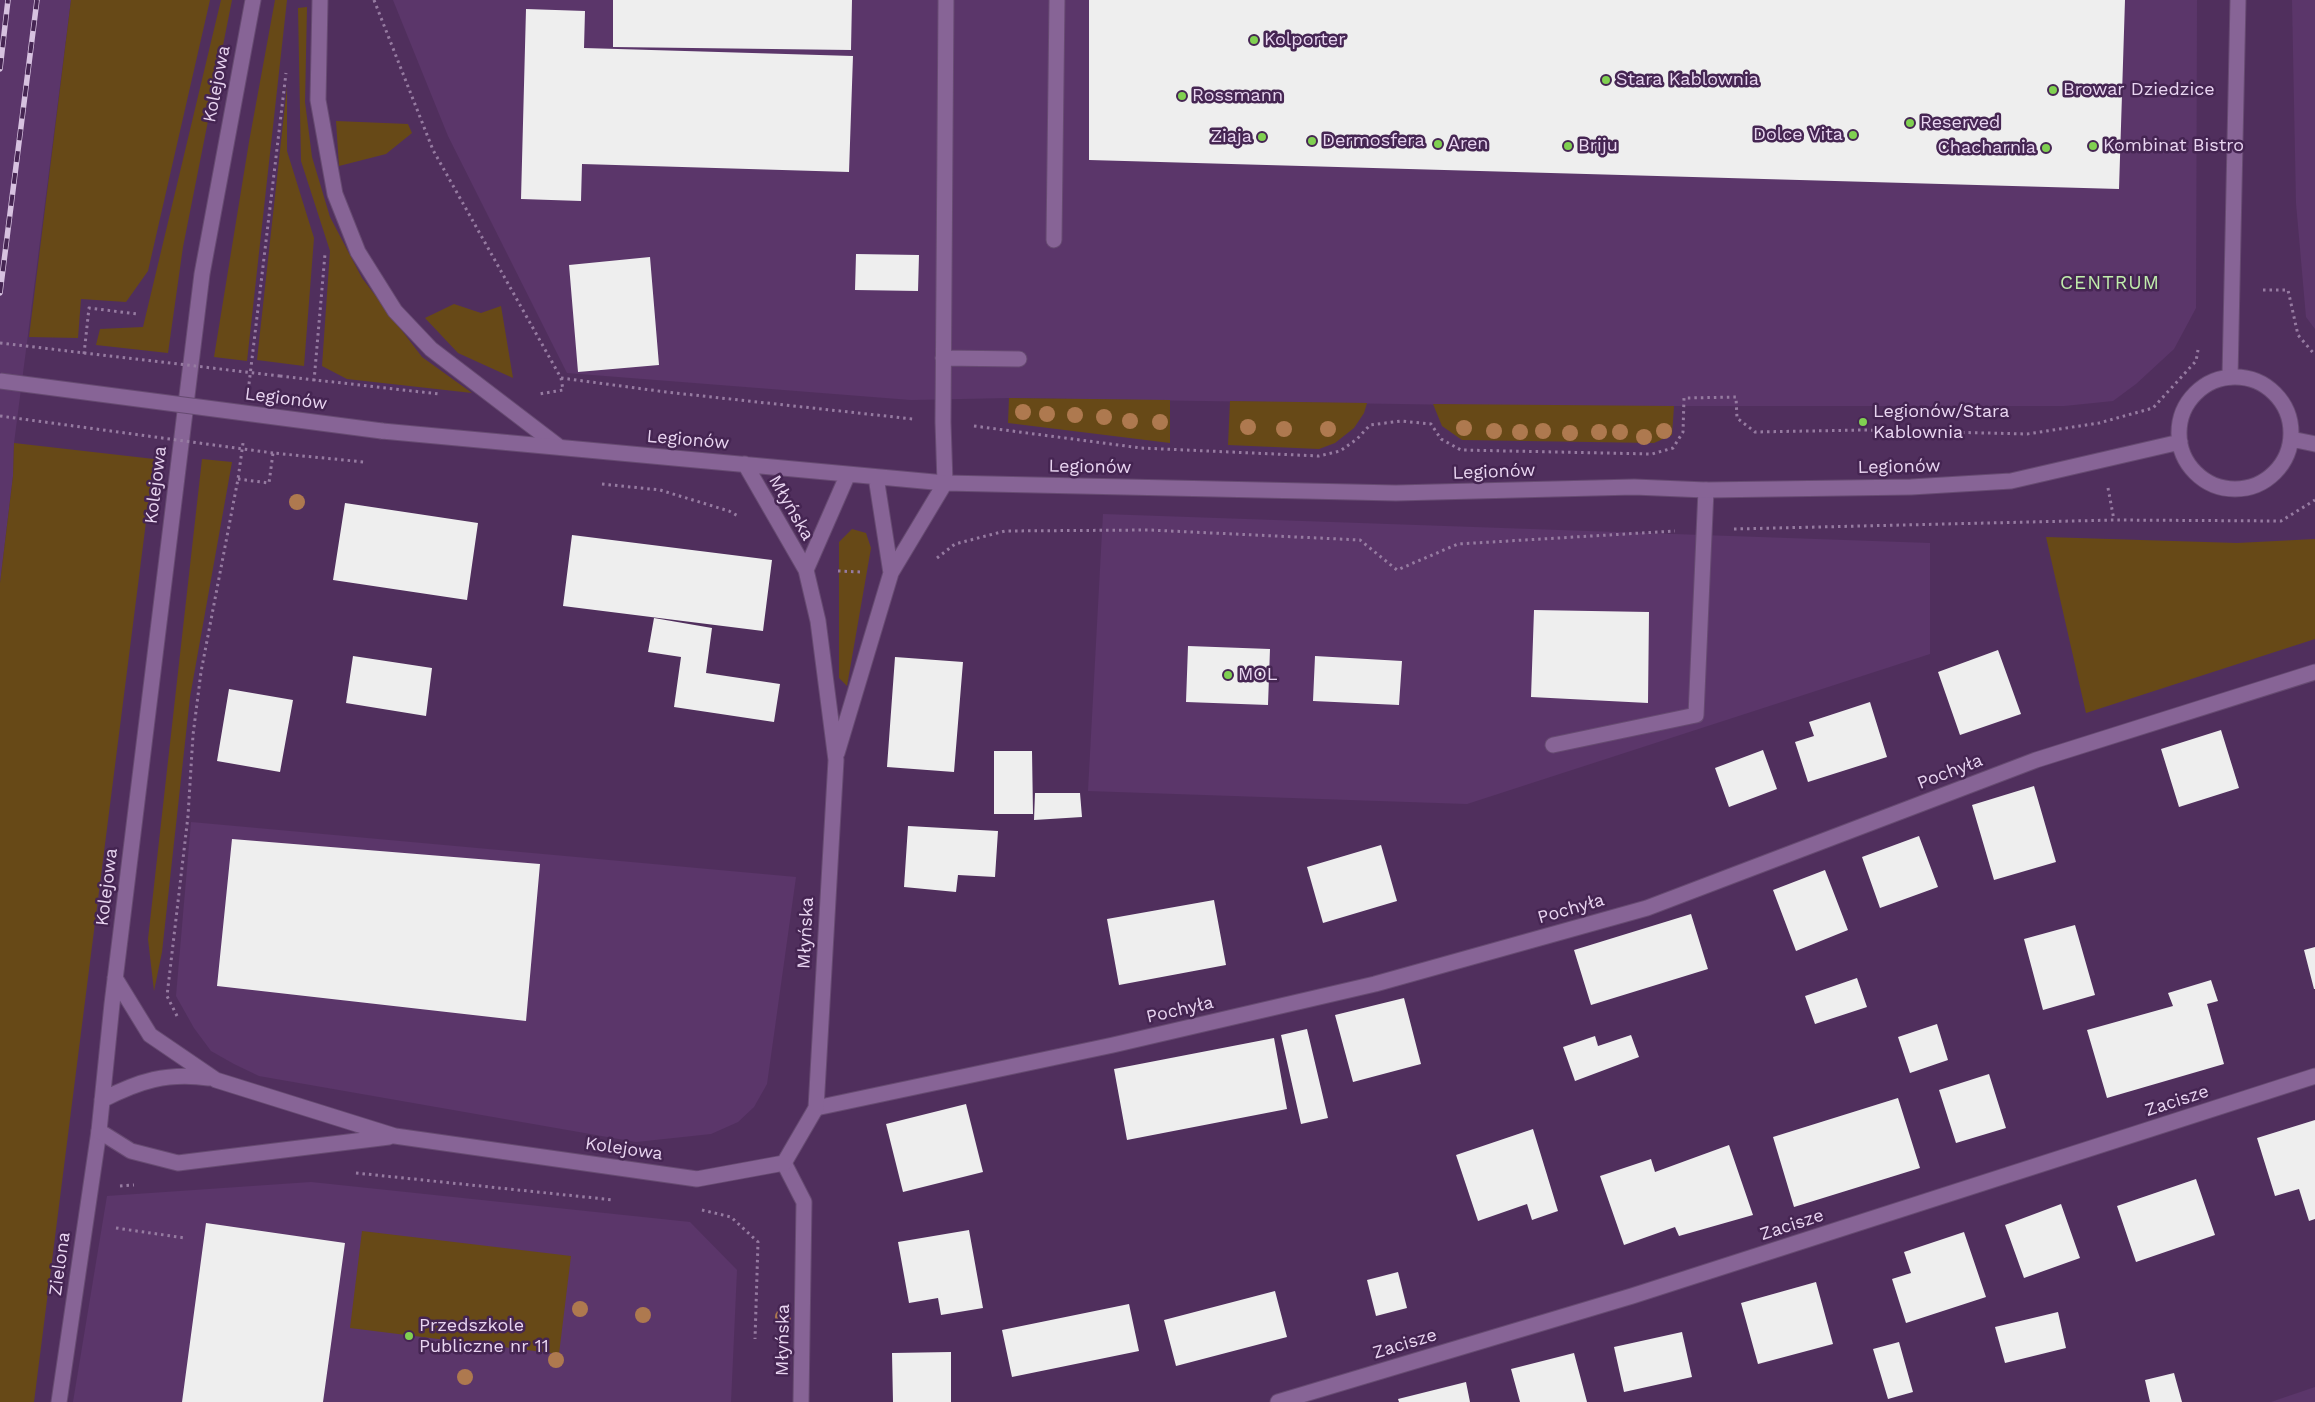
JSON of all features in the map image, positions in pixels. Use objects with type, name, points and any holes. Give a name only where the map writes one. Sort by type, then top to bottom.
[{"type":"street","name":"Kolejowa","points":[[253,0],[202,274],[99,1131],[131,1151],[178,1164],[395,1136]]},
{"type":"street","points":[[320,0],[318,100],[334,194],[358,252],[395,311],[431,349],[558,446]]},
{"type":"street","points":[[945,484],[943,358],[946,0]]},
{"type":"street","points":[[1054,240],[1057,0]]},
{"type":"street","points":[[2230,377],[2238,0]]},
{"type":"street","points":[[943,358],[1020,359]]},
{"type":"street","points":[[2230,377],[2247,378],[2262,384],[2276,393],[2285,407],[2290,422],[2291,439],[2288,452],[2273,474],[2262,482],[2237,488],[2210,483],[2199,476],[2190,466],[2180,442],[2180,423],[2186,406],[2197,391],[2213,381],[2230,377]]},
{"type":"street","name":"Legionów","points":[[0,381],[382,431],[558,446],[945,484],[1396,493],[1634,487],[1706,490],[1912,487],[2011,481],[2180,442]]},
{"type":"street","points":[[2291,439],[2315,444]]},
{"type":"street","name":"Młyńska","points":[[745,464],[806,570],[818,621],[836,760],[816,1108]]},
{"type":"street","name":"Młyńska","points":[[806,570],[848,474]]},
{"type":"street","name":"Młyńska","points":[[876,477],[891,573]]},
{"type":"street","name":"Młyńska","points":[[836,760],[891,573],[945,484]]},
{"type":"street","points":[[1553,745],[1696,715],[1706,490]]},
{"type":"street","name":"Pochyła","points":[[816,1108],[1113,1045],[1365,986],[1647,908],[2036,760],[2315,672]]},
{"type":"street","name":"Kolejowa","points":[[116,978],[150,1035],[213,1078]]},
{"type":"street","name":"Kolejowa","points":[[102,1100],[130,1086],[161,1077],[189,1075],[213,1078],[395,1136],[697,1179],[784,1163]]},
{"type":"street","name":"Zacisze","points":[[1278,1402],[1632,1296],[2315,1076]]},
{"type":"street","points":[[784,1163],[816,1108]]},
{"type":"street","name":"Zielona","points":[[59,1402],[99,1131]]},
{"type":"street","name":"Młyńska","points":[[784,1163],[804,1202],[801,1402]]},
{"type":"path","points":[[374,0],[433,150],[561,378],[563,390],[500,400]]},
{"type":"path","points":[[249,392],[286,70]]},
{"type":"path","points":[[2233,291],[2288,290],[2298,335],[2315,355]]},
{"type":"path","points":[[84,354],[89,308],[137,314]]},
{"type":"path","points":[[314,381],[317,332]]},
{"type":"path","points":[[0,343],[446,395]]},
{"type":"path","points":[[561,378],[666,392],[943,422],[1141,448],[1319,456],[1340,452],[1357,440],[1370,425],[1401,421],[1431,424],[1441,439],[1461,450],[1652,454],[1673,448],[1683,432],[1684,398],[1736,397],[1737,418],[1754,432],[1872,430],[2027,434],[2099,423],[2153,408],[2196,361],[2200,343]]},
{"type":"path","points":[[0,416],[273,453],[269,483],[238,479]]},
{"type":"path","points":[[179,1020],[167,996],[188,816],[193,735],[201,672],[238,479],[243,440]]},
{"type":"path","points":[[660,490],[729,510],[746,521]]},
{"type":"path","points":[[806,570],[915,574],[955,544],[1005,531],[1149,530],[1360,540],[1397,570],[1458,544],[1705,530],[2114,520],[2281,521],[2315,500]]},
{"type":"path","points":[[350,1173],[624,1201]]},
{"type":"path","points":[[692,1208],[731,1216],[758,1242],[755,1339]]},
{"type":"path","points":[[111,1227],[185,1238]]},
{"type":"shaded area","points":[[0,0],[71,0],[14,443],[13,476],[0,583]]},
{"type":"shaded area","points":[[71,0],[210,0],[148,271],[126,302],[81,299],[78,338],[29,337]]},
{"type":"shaded area","points":[[221,0],[232,0],[183,247],[168,353],[96,345],[100,329],[143,327]]},
{"type":"shaded area","points":[[275,0],[287,0],[247,361],[214,357],[249,142]]},
{"type":"shaded area","points":[[393,0],[2197,0],[2196,308],[2174,349],[2136,384],[2113,401],[2064,406],[1531,406],[1009,398],[911,400],[567,373],[448,136]]},
{"type":"shaded area","points":[[2292,0],[2315,0],[2315,329],[2306,317],[2296,203]]},
{"type":"shaded area","points":[[307,7],[305,102],[312,157],[330,217],[362,278],[422,357],[472,393],[347,379],[322,366],[330,251],[301,161],[298,8]]},
{"type":"shaded area","points":[[287,87],[287,151],[314,238],[304,366],[257,360]]},
{"type":"shaded area","points":[[336,121],[408,124],[412,133],[386,154],[339,166]]},
{"type":"shaded area","points":[[454,304],[481,313],[501,306],[513,378],[458,353],[425,318]]},
{"type":"shaded area","points":[[1009,398],[1170,400],[1170,443],[1008,423]]},
{"type":"shaded area","points":[[1230,401],[1367,403],[1364,413],[1354,428],[1335,443],[1319,449],[1228,445]]},
{"type":"shaded area","points":[[1433,404],[1674,406],[1672,435],[1654,443],[1462,440],[1442,426]]},
{"type":"shaded area","points":[[14,443],[154,459],[34,1402],[0,1402],[0,583],[13,476]]},
{"type":"shaded area","points":[[202,459],[232,462],[190,697],[162,952],[154,991],[148,939]]},
{"type":"shaded area","points":[[1103,514],[1930,543],[1930,654],[1467,804],[1088,791]]},
{"type":"shaded area","points":[[852,529],[866,533],[871,548],[847,686],[839,678],[839,542]]},
{"type":"shaded area","points":[[2046,537],[2237,543],[2315,539],[2315,639],[2086,713]]},
{"type":"shaded area","points":[[191,822],[796,877],[767,1084],[754,1107],[738,1122],[711,1134],[636,1142],[259,1076],[211,1051],[194,1028],[176,996]]},
{"type":"shaded area","name":"Przedszkole Publiczne nr 11","points":[[311,1182],[690,1222],[737,1270],[731,1402],[73,1402],[107,1196]]},
{"type":"shaded area","points":[[362,1231],[571,1256],[559,1354],[350,1328]]},
{"type":"shaded area","points":[[2315,1387],[2315,1402],[2271,1402]]},
{"type":"building","points":[[613,0],[852,0],[851,50],[613,47]]},
{"type":"building","name":"Stara Kablownia","points":[[1089,0],[2125,0],[2119,189],[1089,160]]},
{"type":"building","points":[[526,9],[585,11],[584,48],[853,56],[849,172],[582,164],[581,201],[521,199]]},
{"type":"building","points":[[856,254],[919,255],[918,291],[855,290]]},
{"type":"building","points":[[650,257],[659,365],[578,372],[569,265]]},
{"type":"building","points":[[345,503],[478,523],[467,600],[333,580]]},
{"type":"building","points":[[572,535],[772,560],[763,631],[563,606]]},
{"type":"building","points":[[1534,610],[1649,612],[1648,703],[1531,697]]},
{"type":"building","points":[[654,618],[712,628],[706,673],[780,684],[774,722],[674,707],[681,657],[648,652]]},
{"type":"building","name":"MOL","points":[[1188,646],[1270,649],[1268,705],[1186,702]]},
{"type":"building","points":[[1998,650],[2021,714],[1960,735],[1938,672]]},
{"type":"building","points":[[353,656],[432,668],[426,716],[346,703]]},
{"type":"building","points":[[1315,656],[1402,661],[1399,705],[1313,701]]},
{"type":"building","points":[[895,657],[963,662],[954,772],[887,767]]},
{"type":"building","points":[[229,689],[293,700],[280,772],[217,761]]},
{"type":"building","points":[[1870,702],[1887,757],[1808,782],[1795,742],[1814,736],[1809,722]]},
{"type":"building","points":[[2221,730],[2239,788],[2179,807],[2161,749]]},
{"type":"building","points":[[1763,750],[1777,789],[1729,807],[1715,768]]},
{"type":"building","points":[[994,751],[1032,751],[1033,814],[994,814]]},
{"type":"building","points":[[2034,786],[2056,862],[1994,880],[1972,805]]},
{"type":"building","points":[[1035,793],[1080,793],[1082,817],[1034,820]]},
{"type":"building","points":[[908,826],[998,831],[995,877],[958,875],[956,892],[904,887]]},
{"type":"building","points":[[1919,836],[1938,887],[1880,908],[1862,857]]},
{"type":"building","points":[[232,839],[540,864],[526,1021],[217,986]]},
{"type":"building","points":[[1381,845],[1397,901],[1323,923],[1307,867]]},
{"type":"building","points":[[1825,870],[1848,930],[1796,951],[1773,890]]},
{"type":"building","points":[[1214,900],[1226,965],[1119,985],[1107,919]]},
{"type":"building","points":[[1691,914],[1708,969],[1591,1005],[1574,950]]},
{"type":"building","points":[[2075,925],[2095,995],[2043,1010],[2024,939]]},
{"type":"building","points":[[2315,947],[2315,989],[2314,989],[2304,950]]},
{"type":"building","points":[[1857,978],[1867,1007],[1815,1024],[1805,996]]},
{"type":"building","points":[[2211,980],[2218,1001],[2207,1004],[2224,1064],[2107,1098],[2087,1030],[2173,1006],[2168,993]]},
{"type":"building","points":[[1404,998],[1421,1064],[1353,1082],[1335,1015]]},
{"type":"building","points":[[1937,1024],[1948,1060],[1910,1073],[1898,1037]]},
{"type":"building","points":[[1307,1029],[1328,1118],[1301,1124],[1281,1035]]},
{"type":"building","points":[[1631,1035],[1639,1057],[1575,1081],[1563,1047],[1595,1036],[1598,1046]]},
{"type":"building","points":[[1274,1038],[1287,1109],[1127,1140],[1114,1069]]},
{"type":"building","points":[[1989,1074],[2006,1128],[1956,1143],[1939,1090]]},
{"type":"building","points":[[1898,1098],[1920,1168],[1794,1207],[1773,1137]]},
{"type":"building","points":[[966,1104],[983,1172],[903,1192],[886,1124]]},
{"type":"building","points":[[2315,1120],[2315,1219],[2309,1221],[2299,1189],[2275,1196],[2257,1138]]},
{"type":"building","points":[[1533,1129],[1558,1211],[1532,1220],[1527,1204],[1478,1221],[1456,1155]]},
{"type":"building","points":[[1729,1145],[1753,1215],[1679,1236],[1675,1227],[1624,1245],[1600,1176],[1651,1159],[1655,1172]]},
{"type":"building","points":[[2196,1179],[2215,1235],[2136,1262],[2117,1206]]},
{"type":"building","points":[[2061,1204],[2080,1258],[2024,1278],[2005,1225]]},
{"type":"building","points":[[206,1223],[345,1243],[323,1402],[182,1402]]},
{"type":"building","points":[[969,1230],[983,1308],[941,1315],[938,1298],[909,1303],[898,1242]]},
{"type":"building","points":[[1964,1232],[1986,1297],[1906,1323],[1892,1279],[1911,1273],[1904,1252]]},
{"type":"building","points":[[1398,1272],[1407,1308],[1376,1316],[1367,1280]]},
{"type":"building","points":[[1816,1282],[1833,1344],[1758,1364],[1741,1303]]},
{"type":"building","points":[[1275,1291],[1287,1337],[1176,1366],[1164,1320]]},
{"type":"building","points":[[1129,1304],[1139,1351],[1012,1377],[1002,1330]]},
{"type":"building","points":[[2058,1312],[2066,1348],[2005,1363],[1995,1327]]},
{"type":"building","points":[[1682,1332],[1692,1377],[1624,1392],[1614,1347]]},
{"type":"building","points":[[1899,1342],[1913,1392],[1888,1399],[1873,1349]]},
{"type":"building","points":[[951,1352],[951,1402],[893,1402],[892,1353]]},
{"type":"building","points":[[1574,1353],[1587,1402],[1520,1402],[1511,1369]]},
{"type":"building","points":[[2174,1373],[2182,1402],[2150,1402],[2145,1380]]},
{"type":"building","points":[[1466,1382],[1470,1402],[1399,1402],[1398,1399]]},
{"type":"railway","points":[[0,69],[8,0]]},
{"type":"railway","points":[[0,293],[37,0]]},
{"type":"place","name":"Kolporter","points":[[1254,40]]},
{"type":"place","name":"Stara Kablownia","points":[[1606,80]]},
{"type":"place","name":"Browar Dziedzice","points":[[2053,90]]},
{"type":"place","name":"Rossmann","points":[[1182,96]]},
{"type":"place","name":"Reserved","points":[[1910,123]]},
{"type":"place","name":"Dolce Vita","points":[[1853,135]]},
{"type":"place","name":"Ziaja","points":[[1262,137]]},
{"type":"place","name":"Dermosfera","points":[[1312,141]]},
{"type":"place","name":"Aren","points":[[1438,144]]},
{"type":"place","name":"Briju","points":[[1568,146]]},
{"type":"place","name":"Kombinat Bistro","points":[[2093,146]]},
{"type":"place","name":"Chacharnia","points":[[2046,148]]},
{"type":"place","name":"Legionów/Stara Kablownia","points":[[1863,422]]},
{"type":"place","name":"MOL","points":[[1228,675]]},
{"type":"place","name":"Przedszkole Publiczne nr 11","points":[[409,1336]]},
{"type":"district","name":"CENTRUM","points":[[2110,283]]}]
